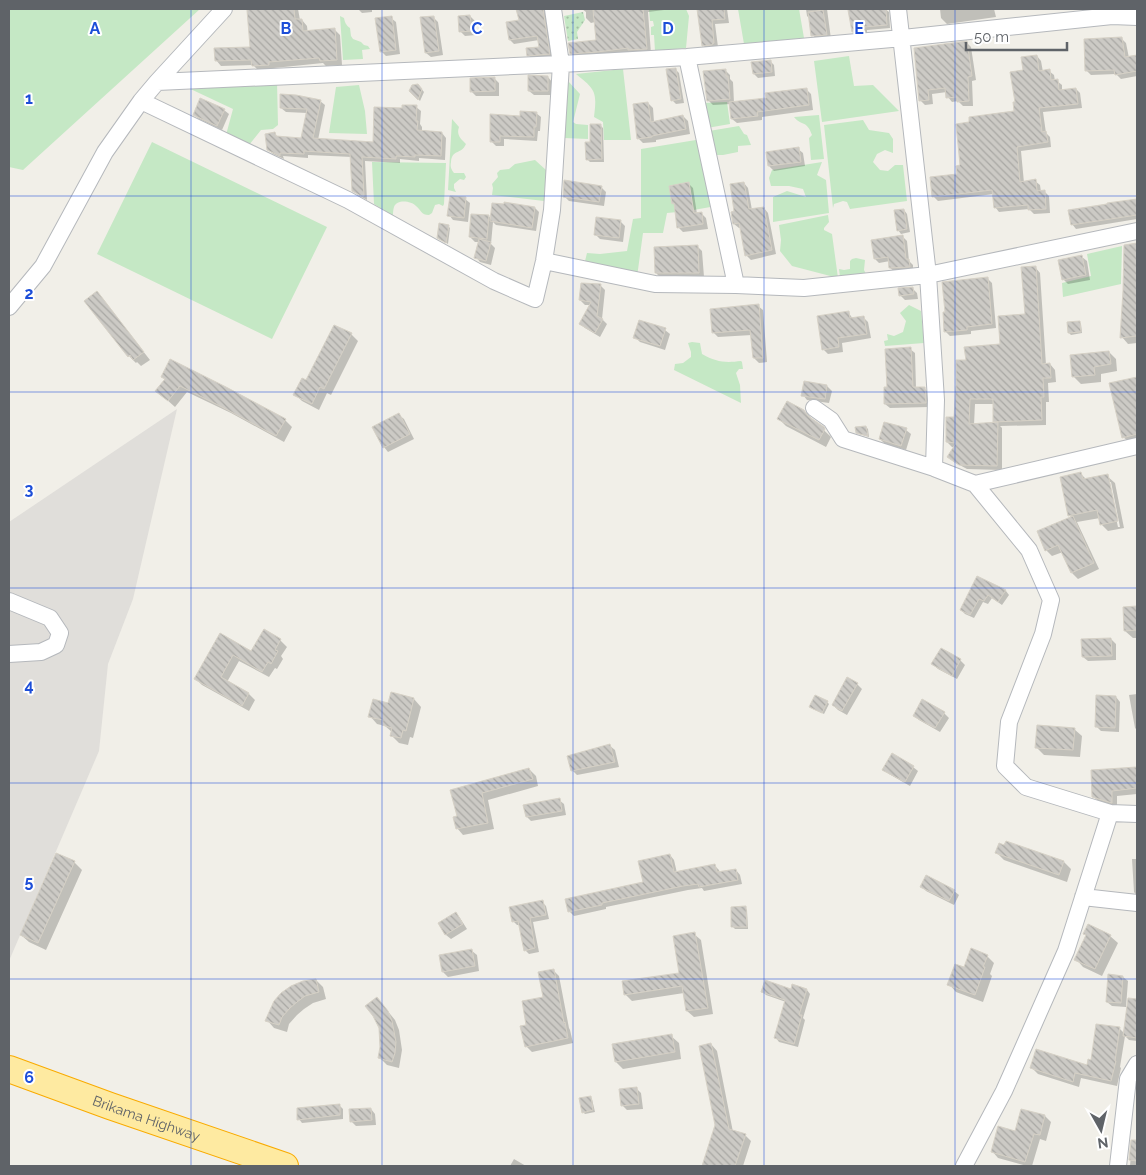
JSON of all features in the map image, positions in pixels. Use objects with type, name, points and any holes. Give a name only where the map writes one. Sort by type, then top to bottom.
[{"type":"highway","name":"Brikama Highway","points":[[9,1069],[285,1166]]},
{"type":"highway","name":"Brikama Highway","points":[[9,1088],[101,1122],[231,1166]]},
{"type":"street","points":[[9,307],[43,266],[104,152],[141,101],[224,9]]},
{"type":"street","points":[[141,101],[348,200],[494,281],[535,299],[544,261],[552,210],[561,64],[552,9]]},
{"type":"street","points":[[898,9],[928,274],[936,400],[934,468]]},
{"type":"street","points":[[157,82],[687,57],[902,38],[1112,16],[1137,17]]},
{"type":"street","points":[[687,57],[736,285]]},
{"type":"street","points":[[544,261],[655,284],[804,288],[928,274],[1137,231]]},
{"type":"street","points":[[814,408],[831,420],[843,439],[934,468],[975,484],[1029,550],[1051,600],[1043,634],[1010,722],[1005,766],[1026,786],[1110,813],[1137,814]]},
{"type":"street","points":[[975,484],[1137,446]]},
{"type":"street","points":[[9,601],[50,618],[60,633],[56,645],[41,652],[9,654]]},
{"type":"street","points":[[964,1166],[1004,1091],[1059,968],[1084,897],[1110,813]]},
{"type":"street","points":[[1084,897],[1137,903]]},
{"type":"street","points":[[1118,1166],[1128,1079],[1137,1064]]},
{"type":"shaded area","points":[[177,409],[133,599],[108,664],[99,751],[9,961],[9,522]]},
{"type":"green space","points":[[9,9],[200,9],[23,170],[9,167]]},
{"type":"green space","points":[[649,9],[686,9],[689,16],[686,48],[655,51],[654,35],[651,35],[651,27],[654,26],[653,21],[650,21]]},
{"type":"green space","points":[[738,9],[799,9],[804,38],[744,44]]},
{"type":"green space","points":[[583,12],[585,20],[577,32],[578,39],[568,41],[564,16]]},
{"type":"green space","points":[[340,16],[344,18],[350,28],[353,39],[368,46],[370,49],[362,50],[363,59],[343,60]]},
{"type":"green space","points":[[849,56],[854,86],[873,85],[899,111],[822,122],[814,61]]},
{"type":"green space","points":[[623,69],[631,140],[604,140],[603,122],[594,117],[594,92],[576,74]]},
{"type":"green space","points":[[568,81],[580,94],[573,122],[588,125],[588,139],[564,138]]},
{"type":"green space","points":[[277,82],[278,125],[273,129],[261,130],[249,145],[226,135],[233,109],[182,85]]},
{"type":"green space","points":[[359,85],[365,111],[367,134],[329,133],[336,87]]},
{"type":"green space","points":[[727,102],[730,124],[707,128],[703,103]]},
{"type":"green space","points":[[819,115],[824,159],[811,160],[809,138],[812,135],[806,125],[794,117]]},
{"type":"green space","points":[[452,119],[459,127],[459,135],[466,144],[452,158],[451,169],[454,173],[464,173],[466,177],[464,180],[460,179],[454,184],[456,192],[448,190]]},
{"type":"green space","points":[[863,120],[869,130],[889,133],[893,139],[893,153],[885,150],[877,154],[873,162],[880,170],[888,171],[895,165],[903,165],[907,201],[850,209],[847,202],[843,201],[834,204],[833,208],[824,125]]},
{"type":"green space","points":[[739,126],[744,134],[747,135],[751,145],[738,146],[738,152],[713,155],[709,131]]},
{"type":"green space","points":[[702,139],[708,168],[705,183],[716,206],[667,213],[663,233],[643,233],[637,277],[584,265],[587,253],[600,254],[627,251],[633,219],[641,218],[641,149]],"holes":[[[689,182],[692,200],[672,204],[669,186]]]},
{"type":"green space","points":[[152,142],[327,227],[272,339],[97,254]]},
{"type":"green space","points":[[535,160],[546,170],[544,201],[492,195],[492,184],[498,177],[497,173],[500,170],[509,169],[515,164]]},
{"type":"green space","points":[[372,162],[446,163],[443,206],[435,205],[432,213],[426,215],[414,204],[401,202],[394,207],[393,216],[374,204]]},
{"type":"green space","points":[[822,162],[817,175],[826,180],[829,213],[773,222],[773,197],[787,191],[806,197],[803,189],[789,186],[771,186],[769,178],[772,170]]},
{"type":"green space","points":[[828,215],[829,222],[824,230],[832,234],[838,278],[792,266],[780,251],[779,225]]},
{"type":"green space","points":[[1122,246],[1121,284],[1063,297],[1062,283],[1091,276],[1087,254]]},
{"type":"green space","points":[[856,258],[865,260],[864,270],[866,274],[840,277],[839,269],[850,269],[850,261]]},
{"type":"green space","points":[[909,305],[921,311],[924,343],[885,346],[884,341],[888,340],[887,334],[894,336],[903,332],[906,321],[900,313]]},
{"type":"green space","points":[[688,343],[700,343],[702,354],[712,359],[725,362],[742,362],[743,369],[739,369],[736,373],[740,385],[741,403],[674,370],[675,364],[683,363],[691,357]]},
{"type":"building","points":[[294,9],[295,19],[302,19],[303,31],[335,28],[337,60],[320,61],[319,58],[269,62],[269,65],[252,66],[251,60],[215,61],[214,48],[250,47],[247,10]]},
{"type":"building","points":[[516,9],[543,9],[550,54],[527,56],[526,48],[539,47],[537,36],[509,40],[506,22],[519,20]]},
{"type":"building","points":[[643,9],[647,49],[628,50],[628,48],[570,54],[568,43],[596,40],[593,10]]},
{"type":"building","points":[[697,9],[724,9],[725,19],[712,20],[714,43],[712,45],[702,46]]},
{"type":"building","points":[[886,9],[887,25],[864,27],[864,31],[852,32],[848,10]]},
{"type":"building","points":[[823,10],[827,35],[811,36],[808,12]]},
{"type":"building","points":[[470,15],[472,31],[459,32],[458,16]]},
{"type":"building","points":[[392,16],[396,50],[380,52],[375,18]]},
{"type":"building","points":[[434,16],[439,51],[425,53],[420,17]]},
{"type":"building","points":[[1122,37],[1125,57],[1137,55],[1137,71],[1115,75],[1114,70],[1085,71],[1084,39]]},
{"type":"building","points":[[967,41],[972,76],[968,77],[969,101],[957,102],[957,97],[946,98],[945,88],[928,90],[929,100],[919,101],[914,48]]},
{"type":"building","points":[[1037,55],[1039,71],[1050,69],[1051,80],[1058,79],[1059,90],[1076,88],[1078,104],[1039,108],[1042,132],[1046,131],[1048,142],[1017,147],[1020,182],[1036,179],[1037,191],[1045,190],[1046,209],[1028,210],[1028,205],[994,208],[992,190],[932,197],[930,177],[957,174],[956,166],[960,165],[956,124],[969,122],[969,117],[1014,111],[1013,102],[1015,102],[1010,72],[1023,70],[1021,57]]},
{"type":"building","points":[[771,60],[772,72],[753,74],[751,62]]},
{"type":"building","points":[[676,68],[681,99],[671,101],[666,69]]},
{"type":"building","points":[[726,69],[730,99],[707,101],[703,71]]},
{"type":"building","points":[[528,75],[548,76],[548,91],[528,91]]},
{"type":"building","points":[[495,77],[495,91],[470,92],[470,78]]},
{"type":"building","points":[[418,84],[422,89],[418,100],[409,91],[412,85]]},
{"type":"building","points":[[807,88],[809,105],[757,112],[758,116],[731,119],[729,102],[766,98],[765,93]]},
{"type":"building","points":[[280,94],[321,100],[313,138],[373,142],[374,107],[402,108],[402,105],[417,105],[417,130],[442,132],[441,156],[396,156],[396,159],[362,157],[364,196],[361,196],[352,191],[350,154],[304,151],[304,154],[280,153],[280,156],[267,150],[265,134],[275,132],[276,136],[301,138],[307,109],[280,108]]},
{"type":"building","points":[[200,98],[225,109],[217,126],[193,115]]},
{"type":"building","points":[[648,102],[651,122],[683,115],[686,129],[637,139],[633,104]]},
{"type":"building","points":[[520,111],[537,112],[534,137],[500,136],[500,142],[490,142],[490,114],[520,116]]},
{"type":"building","points":[[590,124],[601,124],[602,159],[586,160],[585,142],[590,142]]},
{"type":"building","points":[[799,147],[801,162],[768,166],[766,152]]},
{"type":"building","points":[[564,180],[602,186],[599,202],[563,197]]},
{"type":"building","points":[[689,182],[694,213],[702,212],[703,224],[677,228],[674,203],[672,204],[669,186]]},
{"type":"building","points":[[744,182],[749,209],[764,207],[772,250],[745,256],[739,223],[733,224],[731,212],[734,211],[730,184]]},
{"type":"building","points":[[450,196],[466,197],[464,218],[447,216]]},
{"type":"building","points":[[1137,199],[1137,215],[1071,225],[1068,210]]},
{"type":"building","points":[[504,202],[535,207],[532,228],[490,221],[492,203],[504,204]]},
{"type":"building","points":[[904,209],[907,229],[897,231],[894,210]]},
{"type":"building","points":[[471,214],[489,215],[487,239],[469,237]]},
{"type":"building","points":[[596,217],[621,220],[619,238],[594,235]]},
{"type":"building","points":[[439,223],[449,225],[446,243],[437,238]]},
{"type":"building","points":[[903,235],[906,259],[909,259],[910,267],[889,268],[888,257],[874,259],[871,240]]},
{"type":"building","points":[[479,239],[491,242],[486,261],[474,258]]},
{"type":"building","points":[[1137,243],[1137,336],[1120,338],[1124,245]]},
{"type":"building","points":[[698,245],[699,273],[655,273],[654,247]]},
{"type":"building","points":[[1082,255],[1086,275],[1062,280],[1058,260]]},
{"type":"building","points":[[1036,266],[1042,364],[1050,363],[1051,378],[1043,378],[1044,397],[1041,397],[1042,420],[993,422],[993,399],[970,399],[969,424],[998,422],[997,466],[959,465],[947,457],[956,443],[946,442],[946,417],[954,417],[956,360],[966,360],[964,347],[1000,344],[998,316],[1025,314],[1021,267]]},
{"type":"building","points":[[988,277],[992,324],[967,327],[967,330],[944,332],[943,312],[945,312],[942,282]]},
{"type":"building","points":[[581,283],[601,284],[597,316],[603,319],[595,333],[579,324],[591,302],[579,300]]},
{"type":"building","points":[[913,287],[914,294],[899,296],[898,288]]},
{"type":"building","points":[[97,291],[144,352],[133,360],[130,355],[128,357],[84,301]]},
{"type":"building","points":[[759,304],[763,358],[753,358],[750,330],[712,333],[710,309]]},
{"type":"building","points":[[849,311],[850,318],[864,316],[867,334],[838,338],[839,347],[822,350],[817,316]]},
{"type":"building","points":[[639,320],[666,328],[660,346],[633,338]]},
{"type":"building","points":[[1080,321],[1081,332],[1068,333],[1067,322]]},
{"type":"building","points":[[334,325],[352,333],[324,389],[320,387],[312,404],[293,395],[302,378],[306,380]]},
{"type":"building","points":[[911,347],[913,387],[925,387],[926,403],[884,404],[884,387],[887,387],[885,349]]},
{"type":"building","points":[[1109,351],[1111,364],[1094,367],[1095,375],[1072,377],[1070,355]]},
{"type":"building","points":[[170,359],[286,419],[276,436],[180,386],[168,401],[155,391],[165,379],[161,377]]},
{"type":"building","points":[[1137,377],[1137,434],[1122,438],[1109,383]]},
{"type":"building","points":[[804,381],[827,385],[825,399],[801,396]]},
{"type":"building","points":[[787,401],[804,410],[808,416],[824,427],[825,429],[819,440],[777,419]]},
{"type":"building","points":[[399,413],[410,434],[383,448],[372,427]]},
{"type":"building","points":[[884,422],[907,428],[901,446],[879,439]]},
{"type":"building","points":[[866,426],[868,436],[856,433],[855,427]]},
{"type":"building","points":[[1081,472],[1083,479],[1108,474],[1118,521],[1100,525],[1097,510],[1068,516],[1060,477]]},
{"type":"building","points":[[1073,516],[1094,563],[1071,573],[1058,545],[1045,551],[1037,531]]},
{"type":"building","points":[[977,576],[1006,590],[998,602],[988,595],[984,601],[979,599],[970,615],[960,610]]},
{"type":"building","points":[[1137,606],[1137,630],[1124,631],[1123,607]]},
{"type":"building","points":[[264,629],[281,639],[275,650],[278,651],[271,664],[268,662],[262,672],[233,655],[221,677],[249,693],[242,706],[194,679],[220,633],[251,651]]},
{"type":"building","points":[[1111,638],[1112,656],[1082,657],[1081,639]]},
{"type":"building","points":[[941,648],[961,659],[952,676],[931,664]]},
{"type":"building","points":[[847,677],[858,683],[842,711],[832,705]]},
{"type":"building","points":[[391,692],[414,698],[406,731],[403,730],[401,738],[390,736],[392,728],[382,725],[383,720],[368,717],[373,699],[388,703]]},
{"type":"building","points":[[815,695],[828,701],[822,713],[809,707]]},
{"type":"building","points":[[1096,695],[1116,696],[1115,728],[1095,727]]},
{"type":"building","points":[[922,699],[945,712],[935,728],[913,716]]},
{"type":"building","points":[[1037,725],[1075,728],[1073,750],[1035,748]]},
{"type":"building","points":[[610,744],[615,762],[571,771],[567,756]]},
{"type":"building","points":[[892,753],[914,766],[905,782],[882,770]]},
{"type":"building","points":[[1137,767],[1137,788],[1112,791],[1112,803],[1092,797],[1091,770]]},
{"type":"building","points":[[529,768],[533,779],[482,793],[488,823],[456,829],[453,817],[457,816],[450,790]]},
{"type":"building","points":[[560,798],[562,811],[526,817],[523,805]]},
{"type":"building","points":[[1006,841],[1064,861],[1059,875],[995,853],[999,843],[1004,845]]},
{"type":"building","points":[[56,853],[75,861],[38,943],[20,935]]},
{"type":"building","points":[[670,854],[674,872],[715,864],[717,872],[736,869],[738,880],[699,887],[698,884],[683,886],[568,912],[565,899],[643,882],[638,861]]},
{"type":"building","points":[[926,875],[955,890],[949,901],[920,887]]},
{"type":"building","points":[[543,900],[546,915],[530,918],[535,948],[524,951],[518,921],[512,922],[509,907]]},
{"type":"building","points":[[746,906],[747,927],[731,927],[731,907]]},
{"type":"building","points":[[456,912],[463,924],[445,935],[438,923]]},
{"type":"building","points":[[1088,924],[1111,935],[1095,969],[1074,960],[1086,935],[1083,934]]},
{"type":"building","points":[[695,932],[708,1008],[686,1011],[682,986],[624,995],[622,981],[679,973],[673,936]]},
{"type":"building","points":[[971,948],[988,955],[975,995],[947,985],[955,964],[964,967]]},
{"type":"building","points":[[472,949],[475,966],[442,972],[439,955]]},
{"type":"building","points":[[554,969],[568,1038],[525,1047],[520,1026],[526,1025],[522,1001],[543,997],[538,972]]},
{"type":"building","points":[[1108,974],[1123,976],[1121,1003],[1106,1002]]},
{"type":"building","points":[[316,979],[319,992],[305,996],[297,1002],[282,1017],[279,1025],[265,1021],[274,1001],[281,993],[303,981]]},
{"type":"building","points":[[765,980],[791,989],[792,984],[807,989],[799,1015],[802,1015],[794,1044],[774,1038],[785,1000],[761,992]]},
{"type":"building","points":[[377,997],[388,1011],[392,1021],[396,1042],[392,1062],[378,1058],[380,1047],[379,1028],[365,1006]]},
{"type":"building","points":[[1128,998],[1137,999],[1137,1038],[1123,1036]]},
{"type":"building","points":[[1096,1024],[1120,1027],[1116,1061],[1111,1081],[1075,1073],[1073,1082],[1030,1068],[1036,1049],[1087,1065],[1088,1059],[1091,1060]]},
{"type":"building","points":[[672,1034],[675,1052],[615,1062],[612,1044]]},
{"type":"building","points":[[711,1043],[729,1129],[746,1134],[735,1166],[702,1166],[715,1125],[699,1046]]},
{"type":"building","points":[[637,1087],[639,1104],[621,1106],[619,1089]]},
{"type":"building","points":[[591,1096],[593,1110],[582,1113],[579,1098]]},
{"type":"building","points":[[340,1104],[340,1115],[297,1120],[297,1108]]},
{"type":"building","points":[[371,1108],[372,1120],[350,1122],[349,1109]]},
{"type":"building","points":[[1021,1109],[1045,1115],[1040,1135],[1034,1134],[1025,1162],[991,1152],[998,1126],[1015,1131]]},
{"type":"building","points":[[1131,1140],[1137,1140],[1137,1161],[1129,1160]]}]
